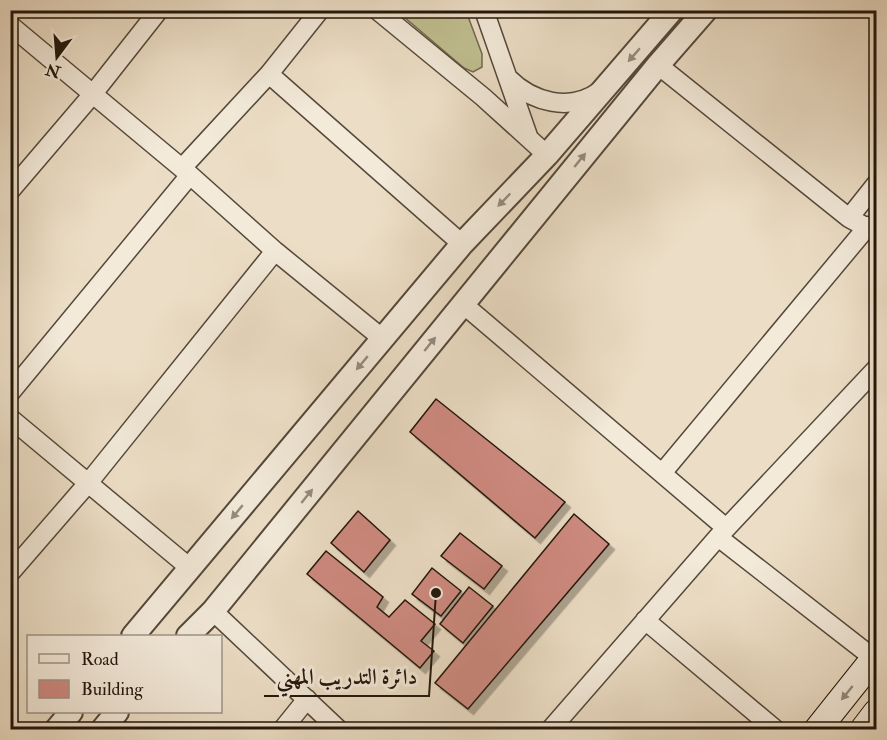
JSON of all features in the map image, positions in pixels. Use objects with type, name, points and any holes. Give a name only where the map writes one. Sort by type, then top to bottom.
[{"type":"main road","points":[[817,729],[876,658]]},
{"type":"main road","points":[[863,729],[876,713]]},
{"type":"street","points":[[10,190],[92,95],[159,10]]},
{"type":"street","points":[[10,393],[186,171],[320,10]]},
{"type":"street","points":[[377,10],[483,97],[548,155]]},
{"type":"street","points":[[484,10],[530,140]]},
{"type":"street","points":[[134,635],[462,244],[548,155],[672,10]]},
{"type":"street","points":[[190,635],[213,611],[658,64],[706,10]]},
{"type":"street","points":[[10,25],[186,171],[275,251],[383,339]]},
{"type":"street","points":[[658,64],[849,218],[872,230],[663,472]]},
{"type":"street","points":[[269,74],[462,244]]},
{"type":"street","points":[[483,97],[494,101],[500,100],[508,92],[508,81]]},
{"type":"street","points":[[508,81],[532,97],[564,103],[595,94],[608,84]]},
{"type":"street","points":[[849,218],[876,184]]},
{"type":"street","points":[[10,573],[89,482],[275,251]]},
{"type":"street","points":[[463,304],[663,472],[722,532],[876,658]]},
{"type":"street","points":[[550,729],[722,532],[876,369]]},
{"type":"street","points":[[10,418],[190,568]]},
{"type":"street","points":[[213,611],[339,729]]},
{"type":"street","points":[[645,620],[776,729]]},
{"type":"street","points":[[282,729],[307,699]]},
{"type":"street","points":[[56,729],[69,713]]},
{"type":"street","points":[[102,729],[115,713]]},
{"type":"shaded area","points":[[397,11],[466,11],[482,54],[482,67],[473,72],[464,68]]},
{"type":"building","points":[[436,399],[565,502],[535,538],[410,432]]},
{"type":"building","points":[[358,511],[390,540],[364,572],[331,543]]},
{"type":"building","points":[[574,514],[609,544],[468,709],[435,683]]},
{"type":"building","points":[[460,533],[502,566],[484,589],[441,556]]},
{"type":"building","points":[[326,551],[383,597],[377,607],[389,617],[405,600],[435,624],[421,641],[434,651],[420,668],[307,574]]},
{"type":"building","points":[[432,568],[461,591],[441,616],[412,594]]},
{"type":"building","points":[[469,587],[493,606],[463,643],[440,624]]},
{"type":"place","name":"دائرة التدريب المهني","points":[[436,593]]}]
